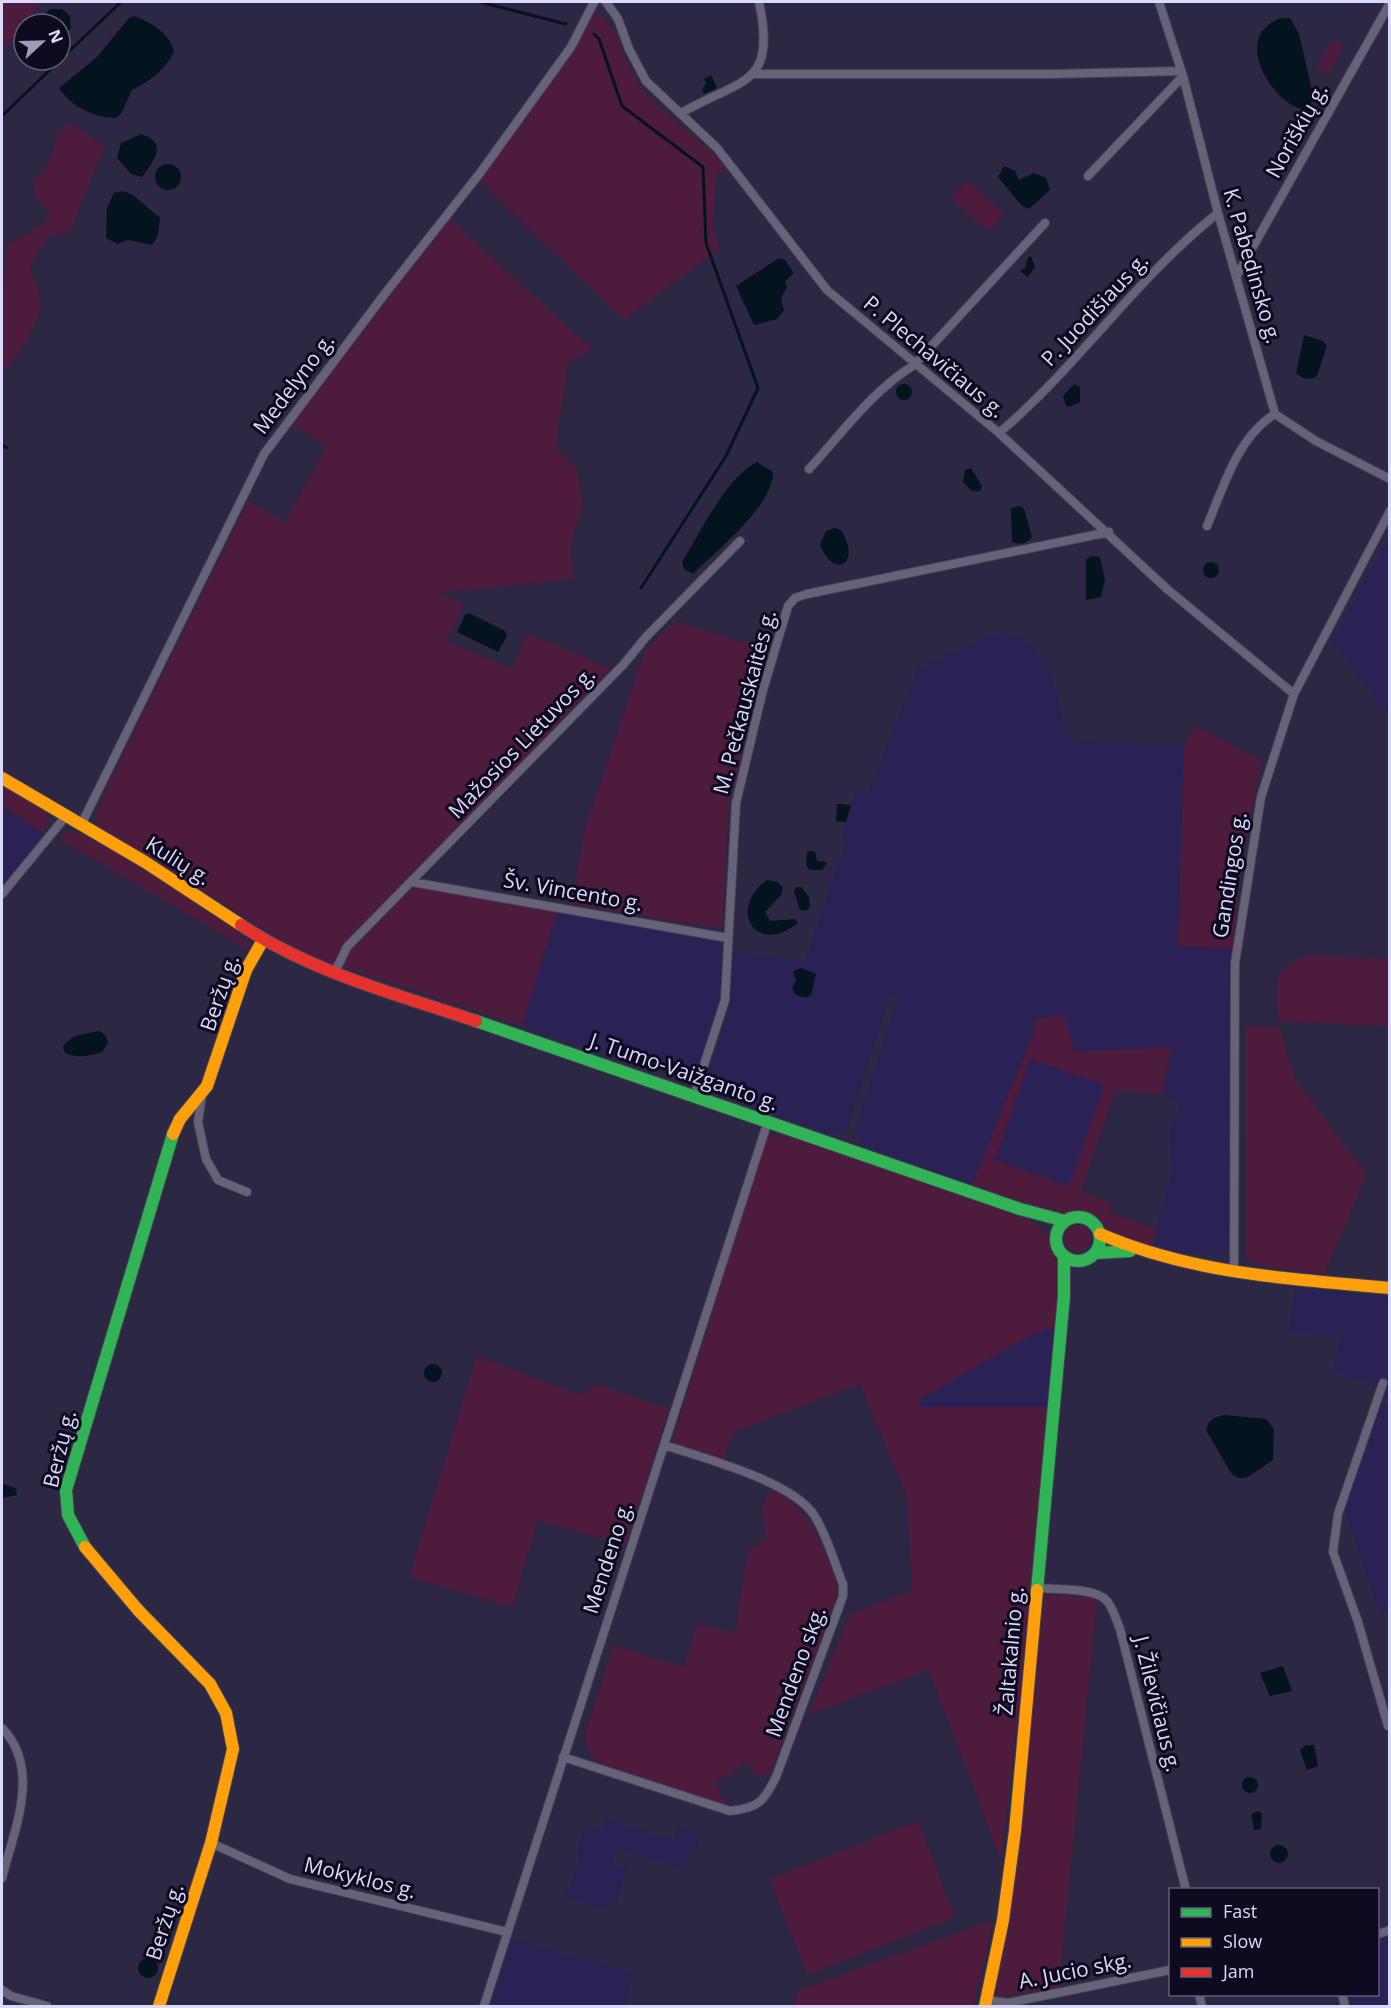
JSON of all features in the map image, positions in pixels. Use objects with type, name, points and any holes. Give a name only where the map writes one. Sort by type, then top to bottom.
[{"type":"main road","name":"Kulių g.","points":[[2,778],[176,881],[263,940],[334,974]]},
{"type":"main road","name":"Beržų g.","points":[[159,2007],[211,1843],[233,1749],[226,1713],[210,1684],[138,1610],[79,1539],[68,1515],[66,1490],[172,1136],[180,1119],[202,1095],[226,1034],[246,970],[263,940]]},
{"type":"main road","name":"J. Tumo-Vaižganto g.","points":[[334,974],[1020,1209],[1065,1221]]},
{"type":"main road","name":"J. Tumo-Vaižganto g.","points":[[1020,1209],[1056,1235]]},
{"type":"main road","points":[[1143,1252],[1100,1234],[1092,1221],[1085,1217],[1077,1216],[1065,1221],[1056,1235],[1058,1248],[1064,1257],[1079,1262],[1089,1259],[1096,1253],[1113,1250],[1143,1252],[1234,1273],[1389,1288]]},
{"type":"main road","points":[[1096,1253],[1100,1234]]},
{"type":"main road","name":"Žaltakalnio g.","points":[[986,2003],[1003,1920],[1015,1831],[1064,1296],[1064,1257]]},
{"type":"main road","name":"Žaltakalnio g.","points":[[1064,1296],[1079,1262]]},
{"type":"street","name":"Medelyno g.","points":[[81,825],[264,454],[379,301],[480,173],[571,46],[594,2]]},
{"type":"street","name":"P. Plechavičiaus g.","points":[[606,2],[618,19],[629,49],[646,81],[717,148],[827,290],[999,434],[1109,532],[1167,589],[1293,694]]},
{"type":"street","points":[[681,114],[741,83],[759,65],[766,39],[759,2]]},
{"type":"street","name":"K. Pabedinsko g.","points":[[1159,2],[1182,74],[1218,213],[1275,414]]},
{"type":"street","name":"Noriškių g.","points":[[1236,277],[1389,3]]},
{"type":"street","points":[[752,74],[1182,74]]},
{"type":"street","points":[[1088,176],[1182,74]]},
{"type":"street","name":"P. Juodišiaus g.","points":[[999,434],[1081,354],[1168,257],[1218,213]]},
{"type":"street","points":[[809,469],[900,373],[914,365],[1045,222]]},
{"type":"street","points":[[1207,526],[1230,472],[1249,438],[1264,420],[1275,414],[1316,441],[1389,479]]},
{"type":"street","name":"Gandingos g.","points":[[1234,1273],[1235,963],[1261,797],[1293,694],[1389,511]]},
{"type":"street","name":"M. Pečkauskaitės g.","points":[[694,1096],[725,1000],[736,803],[763,690],[788,606],[795,598],[1109,532]]},
{"type":"street","name":"Mažosios Lietuvos g.","points":[[334,974],[347,947],[740,541]]},
{"type":"street","points":[[2,894],[66,816]]},
{"type":"street","name":"Šv. Vincento g.","points":[[412,882],[728,938]]},
{"type":"street","points":[[202,1095],[198,1122],[206,1159],[219,1180],[247,1192]]},
{"type":"street","name":"Mendeno g.","points":[[484,2007],[768,1121]]},
{"type":"street","points":[[1383,1383],[1338,1514],[1333,1552],[1358,1622],[1388,1726]]},
{"type":"street","name":"Mendeno skg.","points":[[563,1758],[730,1811],[740,1810],[765,1800],[776,1777],[843,1596],[843,1584],[815,1516],[802,1501],[772,1483],[664,1446]]},
{"type":"street","name":"J. Žilevičiaus g.","points":[[1036,1587],[1093,1593],[1105,1599],[1113,1611],[1120,1629],[1185,1888]]},
{"type":"street","points":[[2,1728],[11,1738],[22,1762],[24,1794],[2,1878]]},
{"type":"street","name":"Mokyklos g.","points":[[211,1843],[290,1879],[507,1932]]},
{"type":"street","name":"A. Jucio skg.","points":[[986,2003],[1008,2003],[1169,1970]]},
{"type":"street","points":[[2,1990],[11,1996],[47,2007]]},
{"type":"shaded area","points":[[2,2],[41,2],[33,12],[12,12],[12,39],[2,52]]},
{"type":"shaded area","points":[[595,10],[612,28],[632,71],[645,92],[726,168],[716,175],[713,227],[719,249],[624,320],[480,181],[568,59]]},
{"type":"shaded area","points":[[1332,40],[1344,46],[1328,75],[1316,68]]},
{"type":"shaded area","points":[[68,122],[105,145],[70,233],[49,236],[29,268],[39,293],[40,309],[25,344],[2,372],[2,290],[6,246],[46,222],[49,211],[38,202],[33,184],[51,159],[57,136]]},
{"type":"shaded area","points":[[968,180],[1004,213],[987,232],[951,198]]},
{"type":"shaded area","points":[[450,219],[592,349],[568,363],[556,447],[576,466],[583,503],[570,551],[574,579],[438,593],[464,604],[446,641],[512,669],[528,633],[611,669],[404,884],[557,911],[522,1026],[325,961],[294,947],[105,832],[96,821],[96,811],[248,501],[285,522],[327,447],[292,424]]},
{"type":"shaded area","points":[[1389,537],[1389,715],[1332,640]]},
{"type":"shaded area","points":[[675,621],[768,650],[729,800],[722,929],[571,904],[585,828],[645,650]]},
{"type":"shaded area","points":[[1006,634],[1030,643],[1047,663],[1066,731],[1076,743],[1184,746],[1178,946],[1233,949],[1230,996],[1228,1248],[1219,1257],[1152,1248],[1172,1172],[1170,1133],[1181,1103],[1162,1094],[1172,1047],[1075,1052],[1034,1021],[1035,1028],[972,1185],[866,1146],[857,1139],[855,1131],[898,998],[890,995],[848,1126],[841,1133],[833,1135],[719,1095],[706,1084],[731,1003],[733,952],[805,962],[847,840],[842,838],[857,791],[868,793],[918,669],[990,636]]},
{"type":"shaded area","points":[[1195,725],[1262,761],[1239,876],[1233,949],[1178,946],[1184,746]]},
{"type":"shaded area","points":[[2,785],[47,813],[49,822],[43,833],[2,806]]},
{"type":"shaded area","points":[[2,806],[46,836],[4,883],[2,882]]},
{"type":"shaded area","points":[[71,830],[85,835],[148,870],[234,928],[233,930],[250,943],[249,950],[58,838]]},
{"type":"shaded area","points":[[557,911],[714,939],[719,943],[724,961],[720,1001],[694,1074],[683,1079],[522,1026]]},
{"type":"shaded area","points":[[1306,955],[1389,959],[1389,1026],[1279,1022],[1278,981],[1286,967]]},
{"type":"shaded area","points":[[1063,1013],[1075,1052],[1172,1047],[1162,1094],[1115,1090],[1081,1191],[1111,1203],[1108,1212],[1157,1229],[1152,1248],[1118,1239],[1108,1233],[1090,1213],[1049,1213],[972,1185],[1035,1029],[1034,1021]],"holes":[[[1030,1059],[1104,1085],[1069,1186],[995,1160]]]},
{"type":"shaded area","points":[[1279,1026],[1295,1079],[1367,1175],[1324,1274],[1257,1265],[1251,1262],[1246,1253],[1245,1027]]},
{"type":"shaded area","points":[[1030,1059],[1105,1085],[1069,1186],[995,1160]]},
{"type":"shaded area","points":[[780,1132],[1021,1214],[1047,1235],[1061,1265],[1055,1327],[1033,1334],[919,1400],[921,1407],[1047,1407],[1023,1674],[1001,1860],[929,1670],[809,1714],[850,1614],[912,1591],[907,1496],[860,1384],[734,1432],[722,1462],[672,1444],[765,1140]]},
{"type":"shaded area","points":[[1078,1225],[1087,1229],[1091,1238],[1087,1247],[1078,1251],[1069,1247],[1065,1238],[1069,1229]]},
{"type":"shaded area","points":[[1296,1287],[1389,1298],[1389,1400],[1375,1395],[1376,1384],[1333,1372],[1341,1336],[1289,1331]]},
{"type":"shaded area","points":[[1055,1327],[1047,1407],[921,1407],[919,1400],[1033,1334]]},
{"type":"shaded area","points":[[477,1356],[580,1395],[596,1384],[669,1409],[625,1546],[538,1520],[512,1607],[409,1577]]},
{"type":"shaded area","points":[[1381,1404],[1390,1408],[1390,1609],[1380,1613],[1345,1509]]},
{"type":"shaded area","points":[[771,1488],[797,1506],[807,1518],[822,1546],[840,1590],[769,1775],[756,1775],[747,1762],[714,1784],[726,1802],[722,1805],[595,1763],[584,1739],[613,1645],[684,1667],[697,1624],[735,1633],[747,1557],[752,1547],[766,1539],[762,1508]]},
{"type":"shaded area","points":[[1044,1595],[1097,1598],[1059,1988],[995,1998],[1020,1847]]},
{"type":"shaded area","points":[[606,1819],[673,1841],[678,1828],[700,1836],[696,1850],[692,1849],[685,1869],[617,1847],[612,1864],[627,1868],[616,1903],[609,1901],[607,1910],[564,1896],[567,1887],[570,1887],[581,1855],[577,1853],[585,1826],[602,1831]]},
{"type":"shaded area","points":[[918,1821],[955,1917],[807,1975],[770,1879]]},
{"type":"shaded area","points":[[994,1920],[973,2006],[793,2006],[799,1990]]},
{"type":"shaded area","points":[[512,1940],[634,1973],[624,2006],[491,2006]]},
{"type":"shaded area","points":[[1389,1941],[1389,2006],[1353,2006],[1349,1996],[1379,1996],[1379,1945]]},
{"type":"water","points":[[50,9],[62,9],[65,12],[47,12]]},
{"type":"water","points":[[134,16],[147,21],[164,34],[174,51],[171,58],[157,74],[132,90],[121,114],[116,118],[100,116],[84,110],[59,88],[97,57],[129,18]]},
{"type":"water","points":[[1281,18],[1290,18],[1299,34],[1313,94],[1308,107],[1298,108],[1284,100],[1271,85],[1261,67],[1257,47],[1263,30]]},
{"type":"water","points":[[711,75],[717,88],[704,94],[702,90],[706,83],[704,79]]},
{"type":"water","points":[[141,134],[155,142],[157,147],[151,165],[142,177],[131,174],[117,158],[121,143]]},
{"type":"water","points":[[168,164],[177,168],[181,177],[177,186],[168,190],[159,186],[155,177],[159,168]]},
{"type":"water","points":[[1004,166],[1015,171],[1019,180],[1034,173],[1046,178],[1050,190],[1029,209],[1022,206],[998,177]]},
{"type":"water","points":[[123,191],[133,195],[160,218],[158,236],[152,245],[128,240],[117,244],[106,238],[107,208],[114,193]]},
{"type":"water","points":[[1031,256],[1035,267],[1028,277],[1020,271],[1025,268]]},
{"type":"water","points":[[779,258],[785,260],[794,273],[785,282],[787,287],[781,299],[784,310],[777,319],[754,325],[736,286]]},
{"type":"water","points":[[1304,335],[1323,341],[1327,346],[1317,376],[1312,379],[1303,378],[1296,373]]},
{"type":"water","points":[[904,384],[912,392],[904,400],[896,392]]},
{"type":"water","points":[[1074,384],[1080,387],[1080,402],[1070,407],[1066,406],[1063,396]]},
{"type":"water","points":[[757,462],[773,472],[771,485],[764,499],[742,527],[693,574],[684,569],[682,562],[715,506],[735,479]]},
{"type":"water","points":[[971,468],[982,486],[980,491],[972,491],[963,482],[965,470]]},
{"type":"water","points":[[1021,506],[1024,509],[1032,537],[1021,544],[1012,542],[1011,508]]},
{"type":"water","points":[[835,528],[841,530],[849,551],[848,559],[839,565],[826,556],[820,545],[826,531]]},
{"type":"water","points":[[1090,556],[1100,557],[1105,580],[1101,597],[1086,600],[1086,560]]},
{"type":"water","points":[[1211,562],[1217,564],[1219,570],[1217,576],[1211,578],[1205,576],[1203,570],[1205,564]]},
{"type":"water","points":[[469,613],[505,631],[507,636],[498,652],[457,632],[465,615]]},
{"type":"water","points":[[837,804],[851,805],[846,822],[836,821]]},
{"type":"water","points":[[807,852],[815,852],[817,861],[827,862],[823,870],[809,870],[806,865]]},
{"type":"water","points":[[767,880],[778,882],[783,888],[781,895],[765,912],[770,921],[795,919],[798,923],[783,932],[769,935],[759,932],[751,925],[748,915],[749,904],[755,892]]},
{"type":"water","points":[[796,887],[801,887],[809,897],[810,907],[806,911],[800,910],[794,892]]},
{"type":"water","points":[[801,968],[816,974],[811,995],[806,998],[796,995],[792,989],[796,980],[793,971]]},
{"type":"water","points":[[100,1031],[106,1036],[108,1043],[102,1052],[88,1056],[65,1053],[63,1047],[70,1039]]},
{"type":"water","points":[[429,1364],[437,1364],[442,1369],[440,1380],[429,1382],[424,1377],[424,1369]]},
{"type":"water","points":[[1225,1415],[1266,1419],[1274,1429],[1273,1460],[1246,1478],[1238,1478],[1231,1473],[1206,1430],[1212,1419]]},
{"type":"water","points":[[2,1484],[16,1488],[17,1495],[2,1498]]},
{"type":"water","points":[[1283,1666],[1292,1691],[1270,1696],[1260,1673]]},
{"type":"water","points":[[1306,1745],[1314,1745],[1318,1766],[1307,1770],[1300,1750]]},
{"type":"water","points":[[1247,1777],[1253,1777],[1258,1785],[1256,1791],[1247,1793],[1242,1788],[1242,1782]]},
{"type":"water","points":[[1259,1811],[1262,1814],[1261,1829],[1254,1830],[1251,1814]]},
{"type":"water","points":[[1279,1845],[1285,1848],[1288,1854],[1285,1860],[1279,1863],[1273,1860],[1270,1854],[1273,1848]]},
{"type":"water","points":[[144,1958],[152,1958],[158,1964],[158,1972],[152,1978],[144,1978],[138,1972],[138,1964]]},
{"type":"waterway","points":[[72,49],[121,2]]},
{"type":"waterway","points":[[480,2],[566,24]]},
{"type":"waterway","points":[[594,34],[599,39],[622,106],[703,167],[706,243],[758,388],[726,456],[641,588]]},
{"type":"waterway","points":[[2,116],[48,72]]},
{"type":"waterway","points":[[2,445],[7,448]]},
{"type":"traffic: fast","points":[[476,1021],[1020,1209],[1065,1221]]},
{"type":"traffic: fast","points":[[85,1547],[68,1515],[66,1490],[173,1134]]},
{"type":"traffic: fast","points":[[1078,1217],[1087,1218],[1094,1223],[1099,1230],[1100,1239],[1099,1248],[1094,1255],[1087,1260],[1078,1261],[1069,1260],[1062,1255],[1057,1248],[1056,1239],[1057,1230],[1062,1223],[1069,1218],[1078,1217]]},
{"type":"traffic: fast","points":[[1096,1253],[1130,1251]]},
{"type":"traffic: fast","points":[[1037,1590],[1064,1296],[1064,1257]]},
{"type":"traffic: slow","points":[[2,778],[145,862],[241,925]]},
{"type":"traffic: slow","points":[[173,1134],[180,1119],[207,1086],[246,970],[263,940]]},
{"type":"traffic: slow","points":[[1100,1234],[1170,1258],[1242,1273],[1390,1288]]},
{"type":"traffic: slow","points":[[85,1547],[138,1610],[210,1684],[226,1713],[233,1749],[211,1843],[159,2006]]},
{"type":"traffic: slow","points":[[985,2006],[1003,1920],[1015,1831],[1037,1590]]},
{"type":"traffic: jam","points":[[241,925],[268,942],[325,969],[476,1021]]}]
